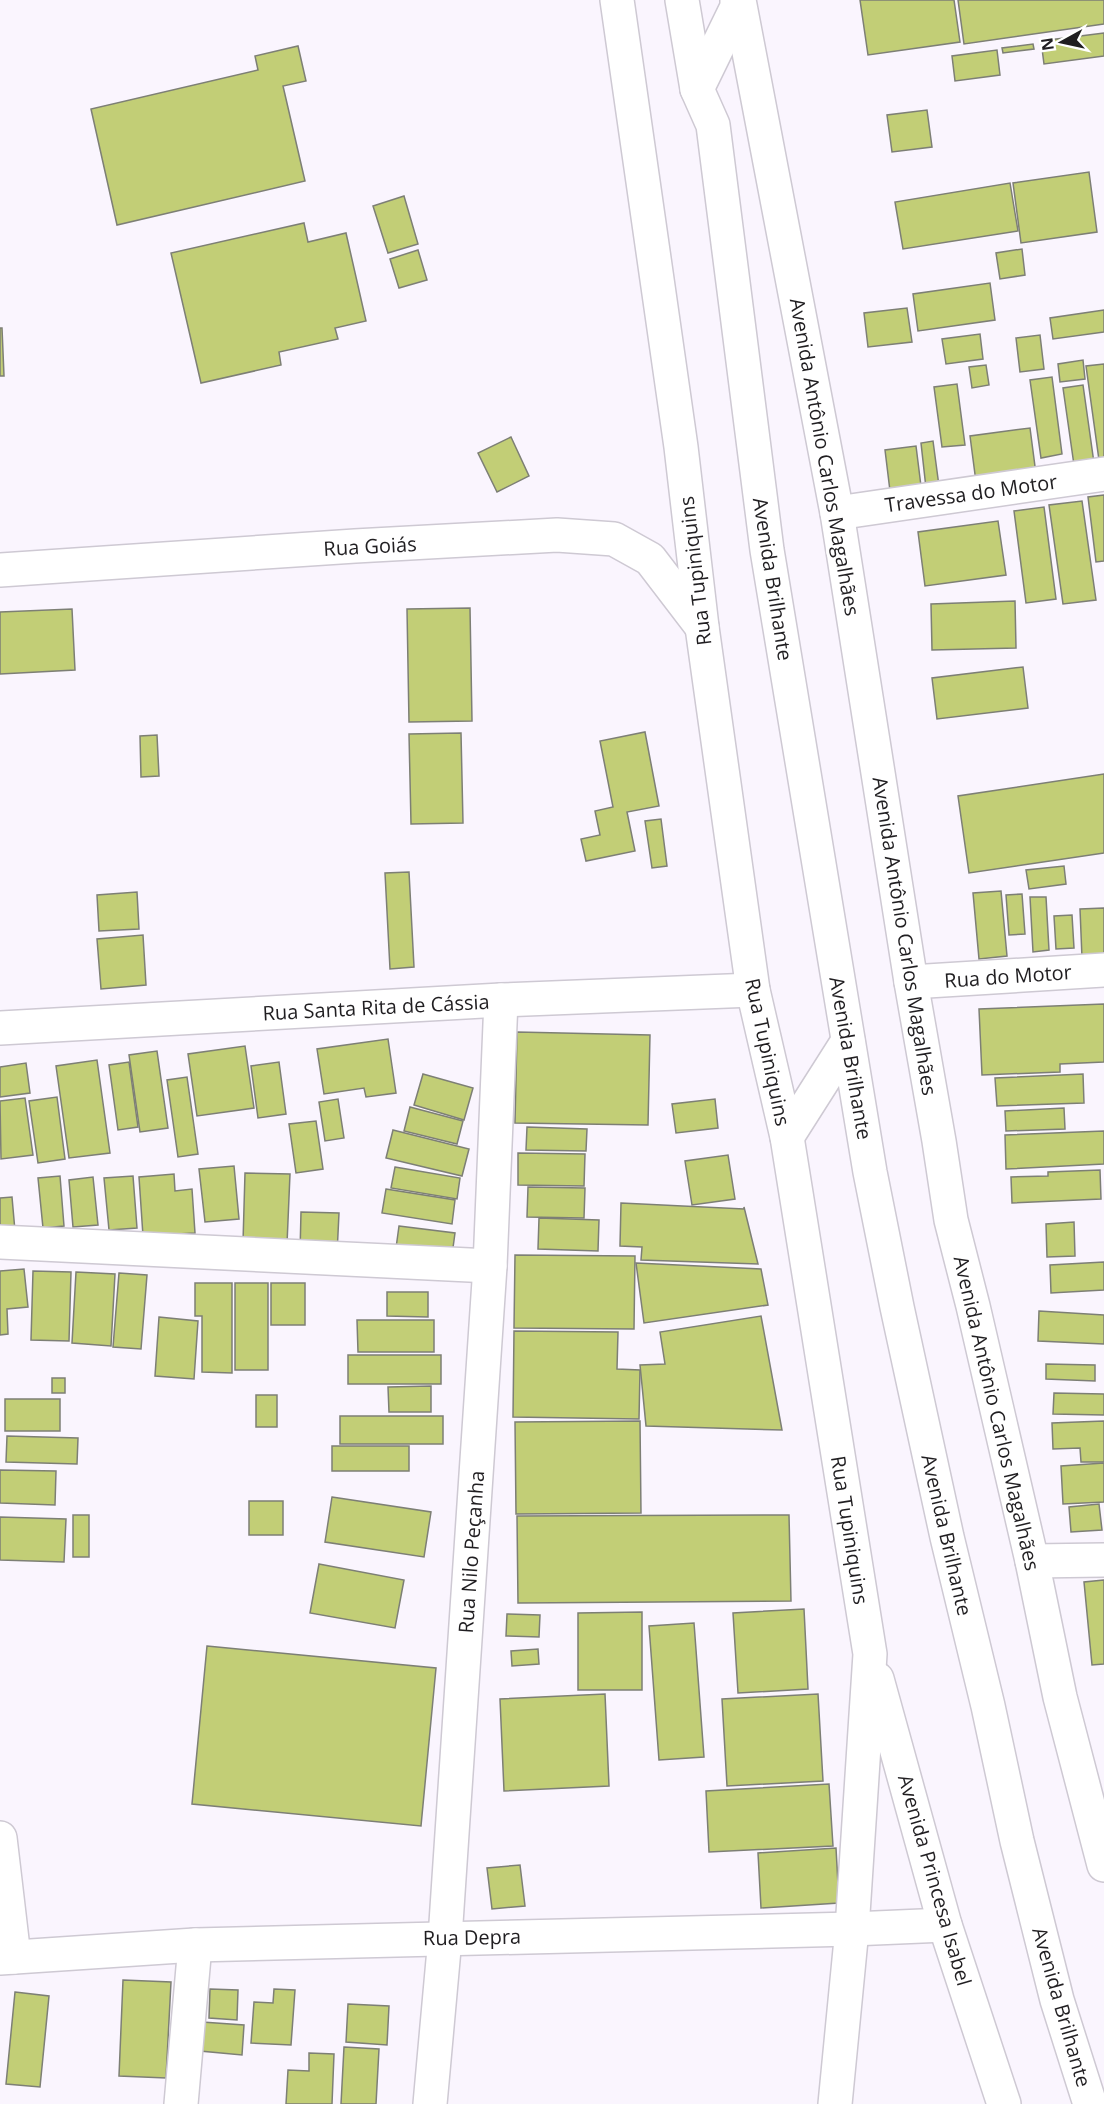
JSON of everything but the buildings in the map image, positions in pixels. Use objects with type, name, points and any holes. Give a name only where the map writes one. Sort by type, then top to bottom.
[{"type":"street","name":"Rua Tupiniquins","points":[[617,0],[681,447],[702,627],[753,990],[787,1137],[870,1654],[852,1929],[835,2104]]},
{"type":"street","name":"Avenida Brilhante","points":[[682,0],[697,89],[712,125],[767,550],[848,1041],[895,1296],[946,1537],[988,1706],[1017,1841],[1057,2000],[1090,2104]]},
{"type":"street","points":[[697,89],[738,7],[738,0]]},
{"type":"street","name":"Avenida Antônio Carlos Magalhães","points":[[738,0],[837,513],[951,1220],[1032,1561],[1060,1697],[1104,1865]]},
{"type":"street","name":"Travessa do Motor","points":[[837,513],[1104,474]]},
{"type":"street","name":"Rua Goiás","points":[[0,570],[367,545],[557,536],[614,539],[650,559],[702,627]]},
{"type":"street","name":"Rua do Motor","points":[[911,982],[1104,970]]},
{"type":"street","name":"Rua Santa Rita de Cássia","points":[[0,1028],[501,1000],[753,990]]},
{"type":"street","name":"Rua Nilo Peçanha","points":[[430,2104],[445,1938],[490,1266],[501,1000]]},
{"type":"street","points":[[787,1137],[848,1041]]},
{"type":"street","points":[[0,1242],[490,1266]]},
{"type":"street","points":[[1032,1561],[1104,1560]]},
{"type":"street","name":"Avenida Princesa Isabel","points":[[870,1654],[945,1925],[1004,2104]]},
{"type":"street","points":[[0,1838],[7,1958]]},
{"type":"street","name":"Rua Depra","points":[[7,1958],[195,1945],[945,1925]]},
{"type":"street","points":[[180,2104],[195,1945]]}]
